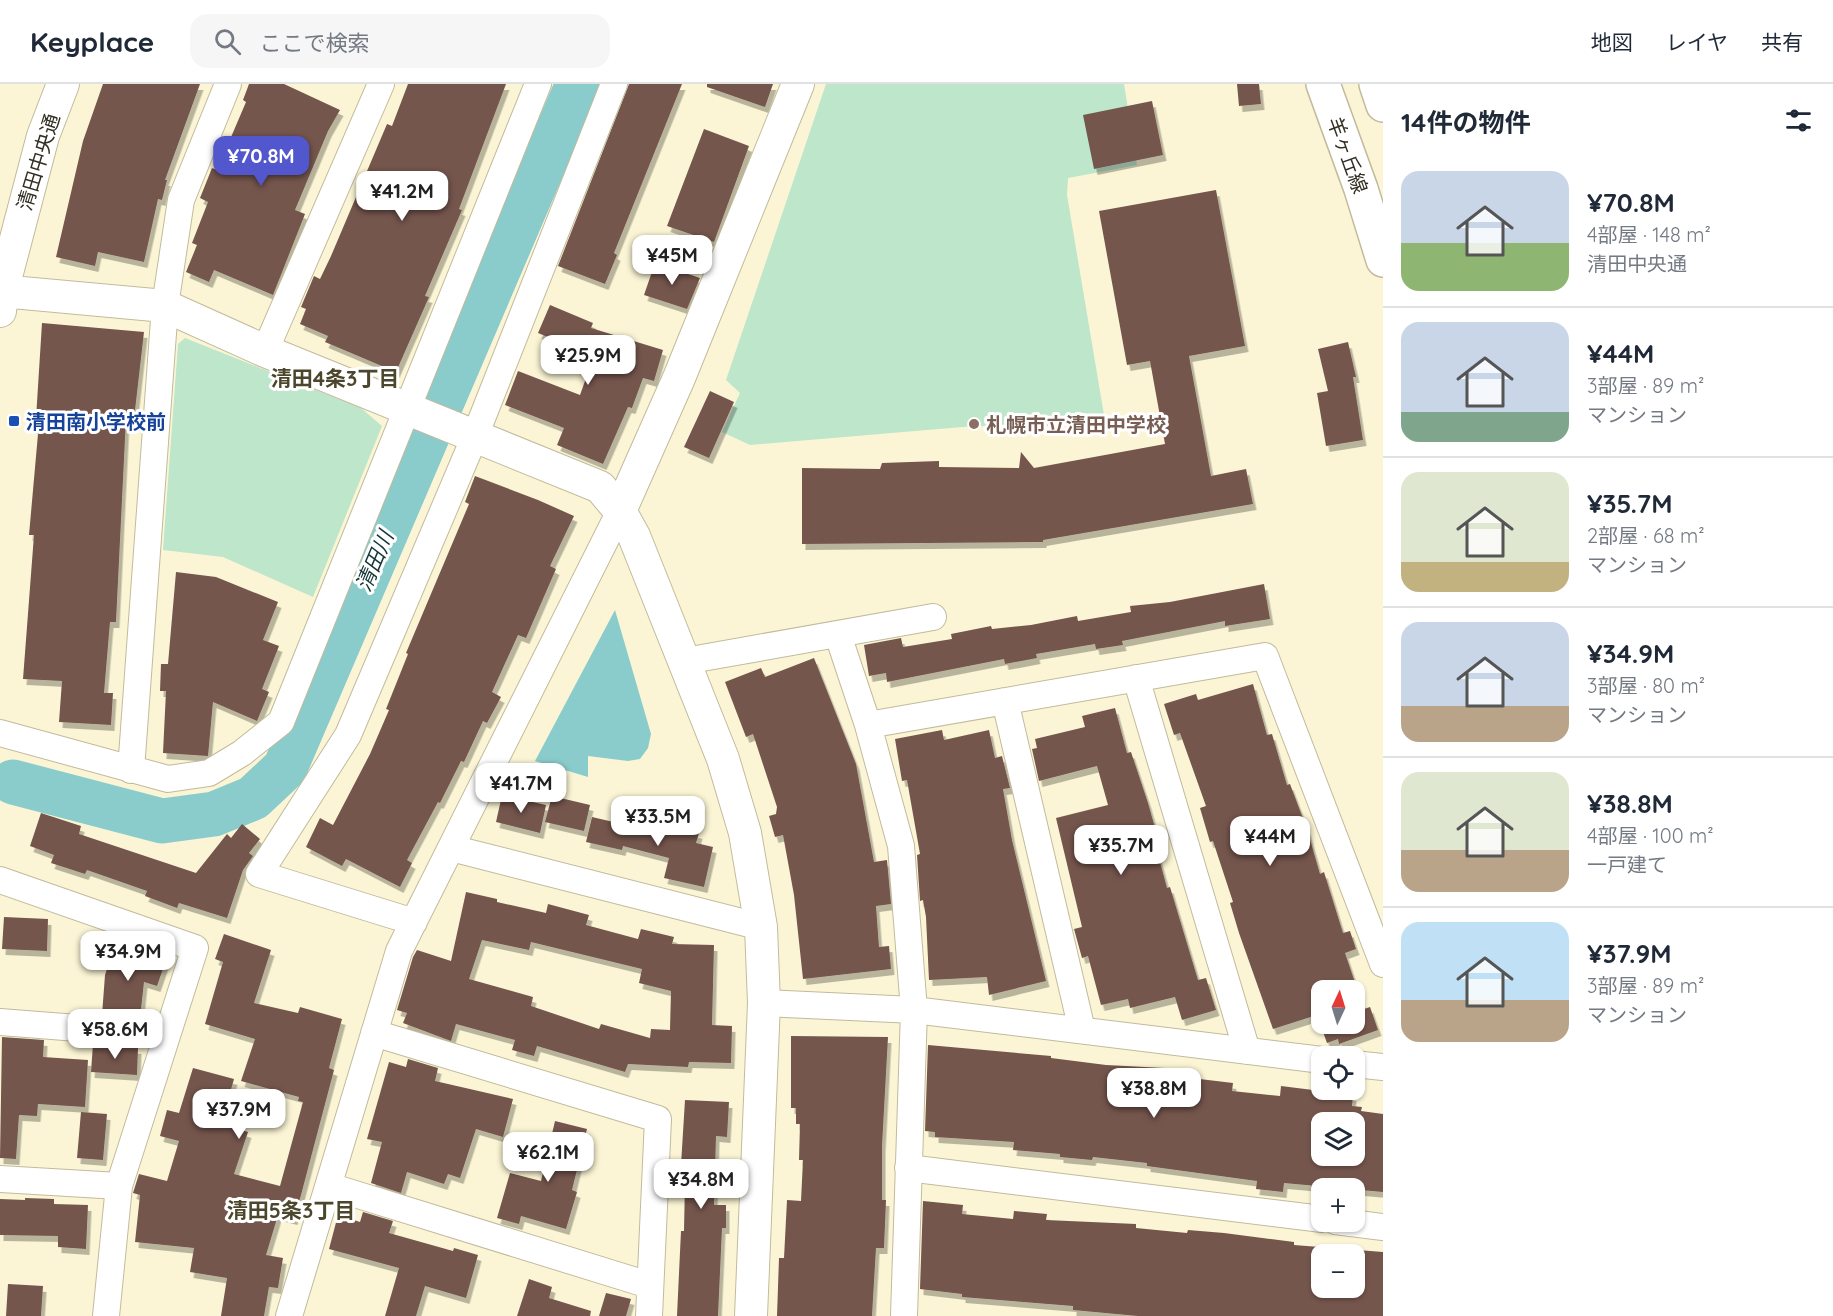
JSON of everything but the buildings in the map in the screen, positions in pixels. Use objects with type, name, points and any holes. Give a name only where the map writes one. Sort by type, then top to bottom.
[{"type":"main road","name":"羊ヶ丘線","points":[[1323,84],[1361,189],[1383,260]]},
{"type":"main road","points":[[1376,84],[1383,105]]},
{"type":"street","name":"清田中央通","points":[[1,298],[44,136],[63,84]]},
{"type":"street","points":[[131,770],[165,306],[181,200],[228,84]]},
{"type":"street","points":[[265,351],[381,84]]},
{"type":"street","points":[[0,733],[168,779],[209,773],[242,753],[281,722],[413,411],[538,84]]},
{"type":"street","points":[[414,922],[259,874],[348,735],[466,432],[614,84]]},
{"type":"street","points":[[289,1316],[399,951],[620,511],[679,378],[798,84]]},
{"type":"street","points":[[1,298],[165,306],[265,351],[600,488],[620,511],[634,536],[723,759],[742,822],[761,927],[764,1004],[751,1316]]},
{"type":"street","points":[[685,662],[933,617]]},
{"type":"street","points":[[838,635],[868,725],[901,846],[914,1010],[904,1316]]},
{"type":"street","points":[[868,725],[1265,656],[1383,964]]},
{"type":"street","points":[[1136,678],[1246,1051]]},
{"type":"street","points":[[1005,701],[1082,1030]]},
{"type":"street","points":[[451,849],[761,927]]},
{"type":"street","points":[[0,880],[195,948],[119,1186],[106,1316]]},
{"type":"street","points":[[764,1004],[914,1010],[1311,1059]]},
{"type":"street","points":[[0,1022],[167,1035]]},
{"type":"street","points":[[374,1033],[658,1119],[649,1316]]},
{"type":"street","points":[[1365,1065],[1383,1067]]},
{"type":"street","points":[[909,1168],[1311,1218]]},
{"type":"street","points":[[0,1179],[119,1186]]},
{"type":"street","points":[[329,1186],[649,1285]]},
{"type":"street","points":[[1365,1225],[1383,1227]]},
{"type":"green space","points":[[826,84],[1124,84],[1137,165],[1068,178],[1067,195],[1104,415],[1058,419],[1058,426],[974,426],[750,445],[722,432],[740,393],[726,380]]},
{"type":"green space","points":[[185,338],[361,408],[382,426],[313,597],[223,557],[163,550],[178,344]]},
{"type":"water","points":[[615,610],[651,734],[648,748],[640,759],[628,761],[588,756],[588,777],[535,761]]},
{"type":"waterway","name":"清田川","points":[[13,782],[162,821],[214,814],[253,798],[285,768],[578,84]]},
{"type":"place","name":"清田南小学校前","points":[[14,421]]},
{"type":"place","name":"札幌市立清田中学校","points":[[974,424]]},
{"type":"district","name":"清田4条3丁目","points":[[335,378]]},
{"type":"district","name":"清田5条3丁目","points":[[291,1210]]}]
